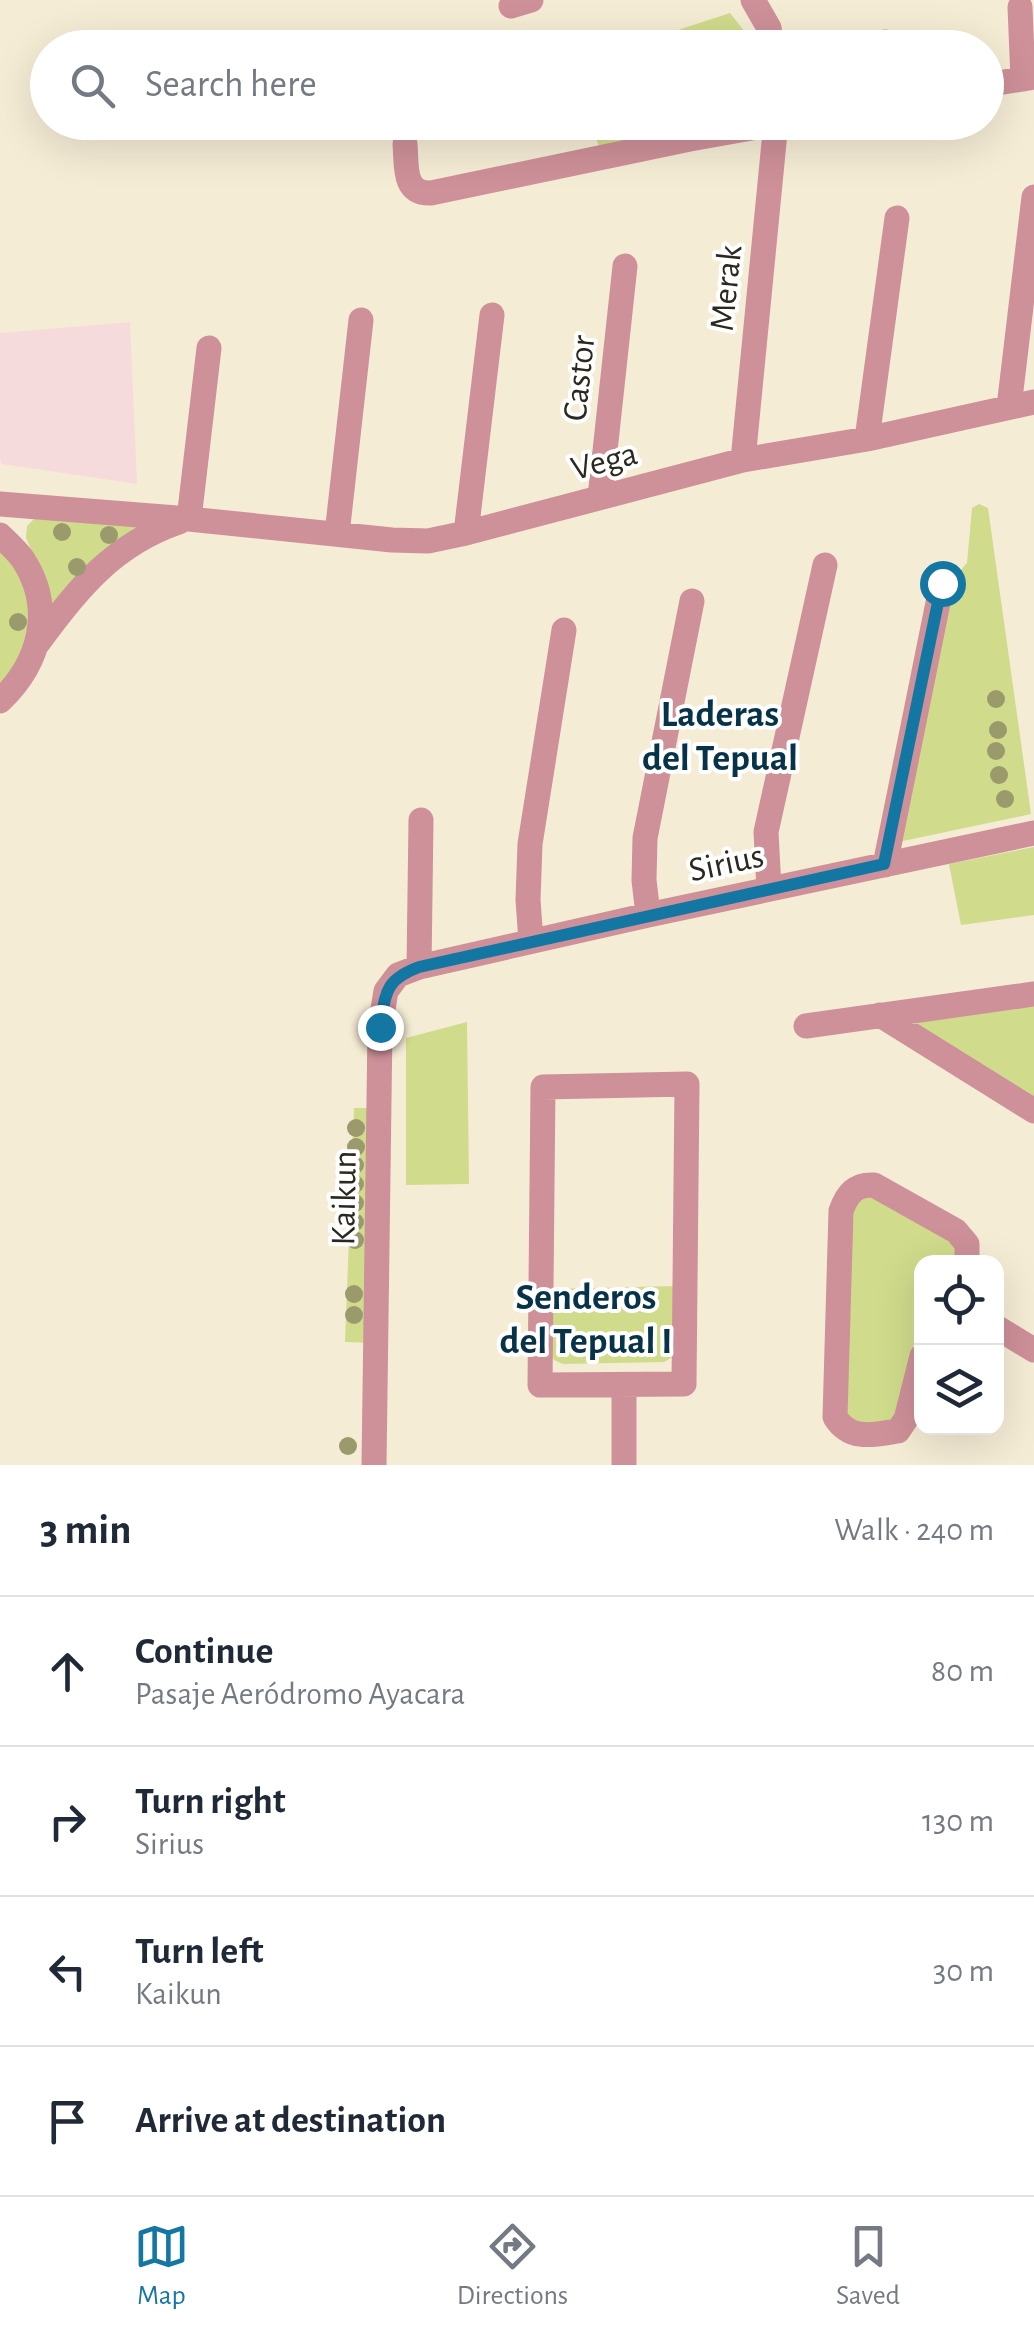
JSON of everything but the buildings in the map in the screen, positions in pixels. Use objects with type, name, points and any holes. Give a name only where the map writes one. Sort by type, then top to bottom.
[{"type":"street","points":[[753,0],[769,30]]},
{"type":"street","points":[[1020,7],[1028,78]]},
{"type":"street","points":[[405,144],[408,179],[421,194],[681,140]]},
{"type":"street","name":"Merak","points":[[742,460],[777,140]]},
{"type":"street","points":[[1021,404],[1034,197]]},
{"type":"street","points":[[867,439],[897,218]]},
{"type":"street","name":"Castor","points":[[600,497],[625,266]]},
{"type":"street","points":[[466,533],[492,316]]},
{"type":"street","points":[[337,534],[361,320]]},
{"type":"street","points":[[189,519],[209,348]]},
{"type":"street","name":"Vega","points":[[0,504],[392,540],[428,540],[742,460],[867,439],[1021,404]]},
{"type":"street","name":"Vega","points":[[0,701],[16,686],[38,643],[81,588],[119,552],[143,536],[189,519]]},
{"type":"street","points":[[0,535],[21,556],[35,583],[41,613],[38,643]]},
{"type":"street","points":[[769,889],[766,832],[825,565]]},
{"type":"street","points":[[884,864],[942,583]]},
{"type":"street","points":[[648,915],[645,838],[692,601]]},
{"type":"street","points":[[531,941],[530,844],[564,630]]},
{"type":"street","points":[[421,820],[427,965]]},
{"type":"street","name":"Sirius","points":[[427,965],[1034,833]]},
{"type":"street","name":"Kaikun","points":[[374,1465],[380,1027],[386,991],[398,975],[427,965]]},
{"type":"street","points":[[806,1026],[1034,994]]},
{"type":"street","points":[[880,1015],[1034,1111]]},
{"type":"street","points":[[687,1084],[684,1384],[624,1384],[540,1384],[543,1086],[687,1084]]},
{"type":"street","points":[[914,1387],[906,1418],[898,1430],[853,1434],[835,1417],[841,1211],[846,1198],[862,1184],[874,1186],[956,1231],[967,1244],[967,1255]]},
{"type":"street","points":[[1004,1332],[1034,1350]]},
{"type":"street","points":[[624,1384],[624,1465]]},
{"type":"shaded area","points":[[130,322],[137,484],[2,464],[0,333]]},
{"type":"green space","points":[[730,13],[743,30],[678,30]]},
{"type":"green space","points":[[596,140],[646,140],[600,148]]},
{"type":"green space","points":[[979,504],[988,508],[1031,814],[903,841],[899,836],[949,594],[956,591],[959,572],[967,563],[972,508]]},
{"type":"green space","points":[[35,518],[149,526],[50,611],[47,586],[26,538],[27,526]]},
{"type":"green space","points":[[0,551],[23,583],[30,608],[24,654],[0,685]]},
{"type":"green space","points":[[1034,847],[1034,915],[961,925],[949,864]]},
{"type":"green space","points":[[1034,1003],[1034,1101],[915,1027],[915,1020]]},
{"type":"green space","points":[[467,1022],[469,1184],[406,1185],[406,1038]]},
{"type":"green space","points":[[354,1108],[371,1108],[374,1343],[345,1342]]},
{"type":"green space","points":[[868,1195],[941,1233],[956,1249],[956,1255],[914,1255],[914,1344],[893,1419],[864,1425],[847,1415],[851,1207]]},
{"type":"green space","points":[[677,1286],[674,1356],[664,1362],[563,1364],[554,1360],[549,1351],[550,1289]]},
{"type":"district","name":"Laderas del Tepual","points":[[720,734]]},
{"type":"district","name":"Senderos del Tepual I","points":[[586,1318]]},
{"type":"route","points":[[380,1027],[386,991],[398,975],[419,967],[884,864],[942,583]]}]
